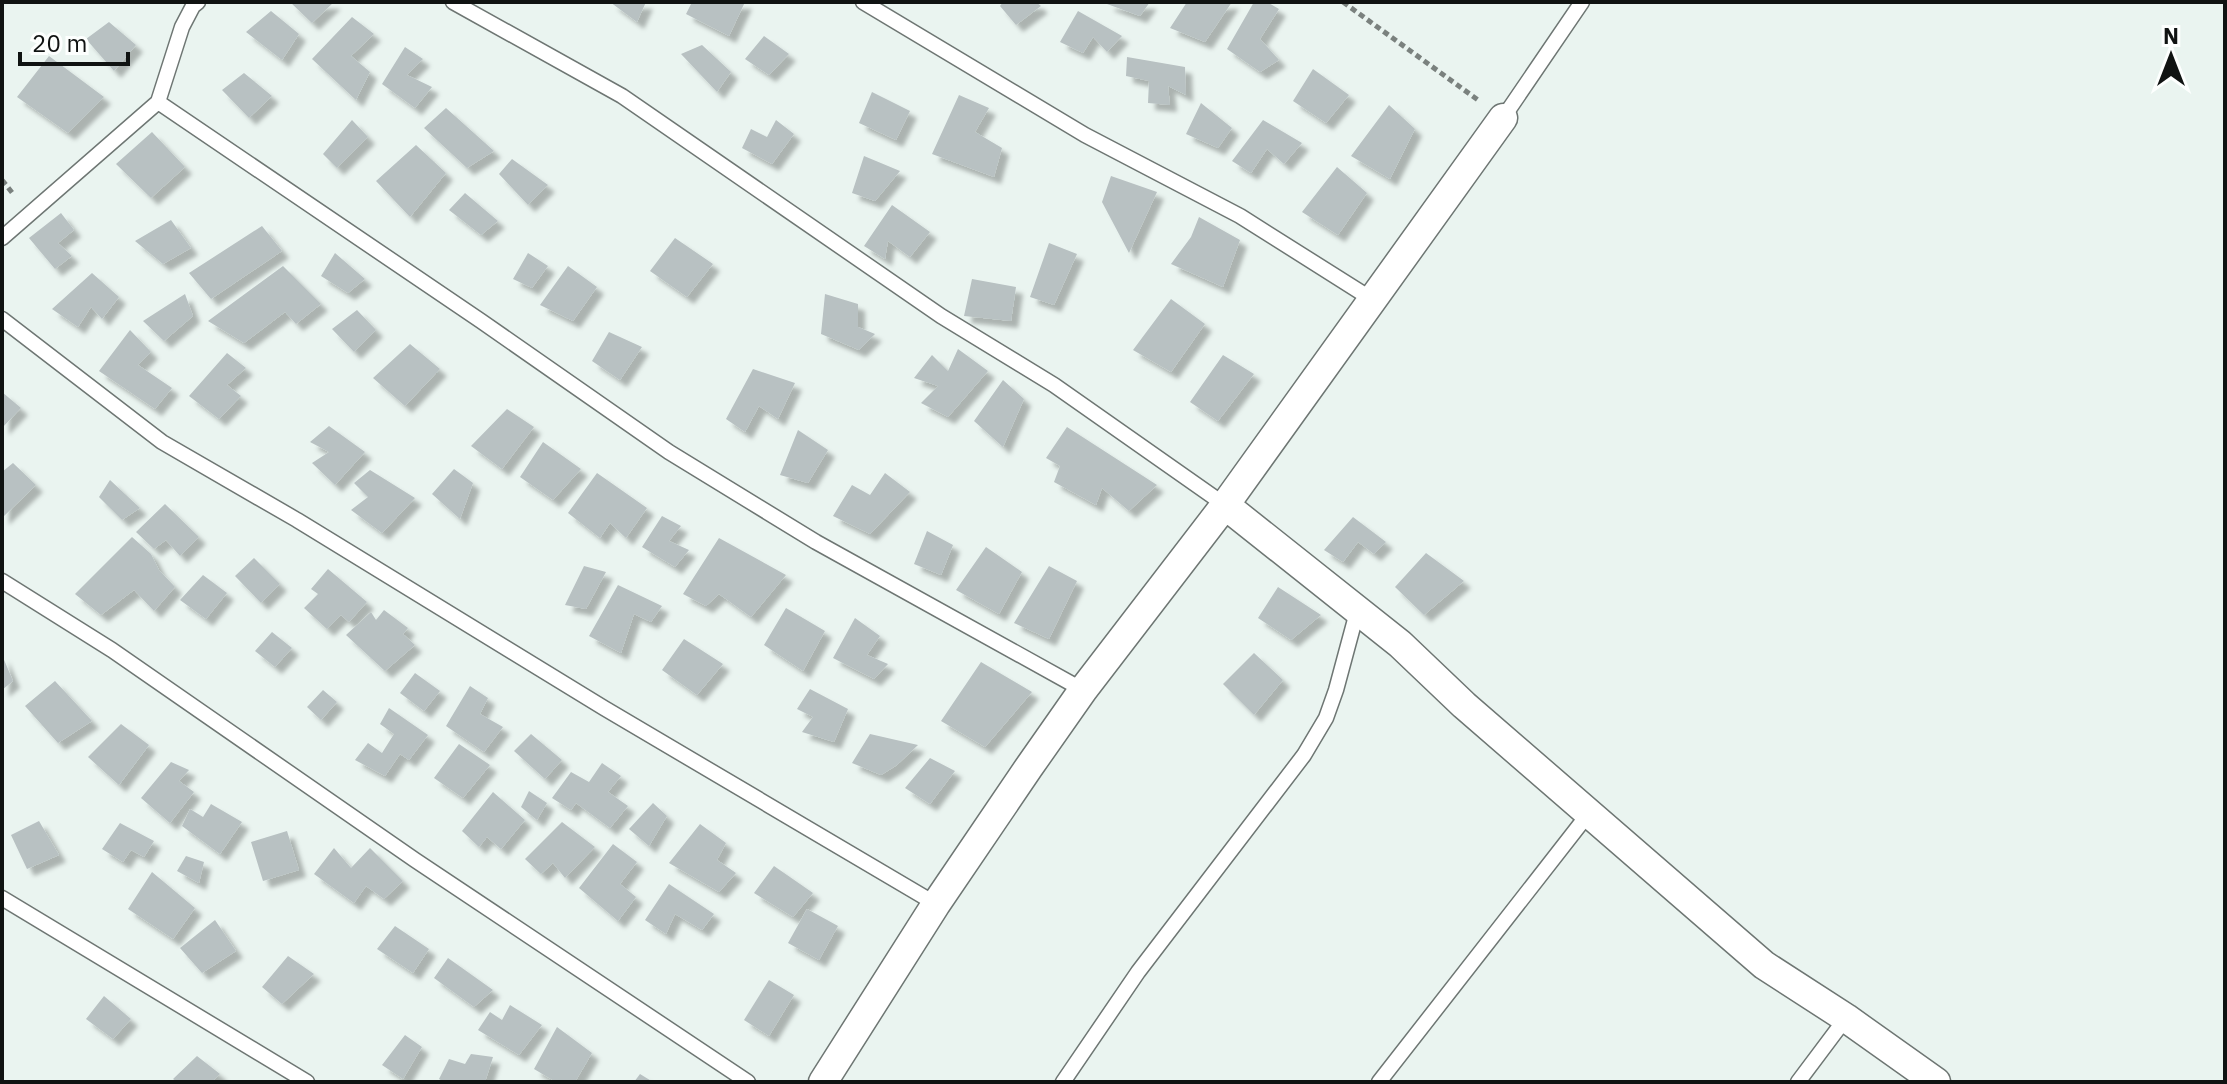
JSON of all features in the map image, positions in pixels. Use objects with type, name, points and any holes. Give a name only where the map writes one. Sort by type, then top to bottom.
[{"type":"street","points":[[823,1082],[936,904],[1083,690],[1225,505],[1503,118]]},
{"type":"street","points":[[1225,505],[1400,644],[1464,705],[1764,965],[1936,1082]]},
{"type":"lane","points":[[453,2],[622,96],[928,307],[1054,385],[1225,505]]},
{"type":"lane","points":[[863,2],[1085,135],[1205,195],[1373,300]]},
{"type":"lane","points":[[1503,118],[1582,2]]},
{"type":"lane","points":[[2,238],[158,102],[182,27],[194,3]]},
{"type":"lane","points":[[158,102],[669,452],[816,542],[1083,690]]},
{"type":"lane","points":[[2,319],[162,442],[936,904]]},
{"type":"lane","points":[[2,581],[112,650],[415,860],[748,1082]]},
{"type":"lane","points":[[1063,1082],[1138,972],[1304,755],[1326,718],[1357,612]]},
{"type":"lane","points":[[1379,1082],[1589,813]]},
{"type":"lane","points":[[2,898],[307,1082]]},
{"type":"lane","points":[[1798,1082],[1846,1018]]},
{"type":"path","points":[[1343,2],[1503,118]]},
{"type":"building","points":[[290,2],[334,2],[312,23]]},
{"type":"building","points":[[610,2],[646,2],[637,22]]},
{"type":"building","points":[[692,2],[745,2],[729,36],[686,14]]},
{"type":"building","points":[[1003,2],[1036,2],[1041,6],[1016,25],[1000,6]]},
{"type":"building","points":[[1108,2],[1150,2],[1140,16]]},
{"type":"building","points":[[1187,2],[1232,2],[1205,42],[1170,28]]},
{"type":"building","points":[[1254,2],[1267,2],[1279,9],[1260,39],[1279,60],[1260,72],[1227,49]]},
{"type":"building","points":[[271,11],[299,34],[282,60],[246,32]]},
{"type":"building","points":[[1078,11],[1122,36],[1107,52],[1093,37],[1083,53],[1060,42]]},
{"type":"building","points":[[352,17],[374,34],[351,56],[370,72],[356,100],[312,59]]},
{"type":"building","points":[[109,22],[136,45],[114,71],[86,39]]},
{"type":"building","points":[[764,36],[789,54],[769,75],[745,59]]},
{"type":"building","points":[[702,45],[731,72],[717,92],[681,54]]},
{"type":"building","points":[[405,47],[423,59],[407,75],[432,87],[415,108],[382,84]]},
{"type":"building","points":[[49,56],[104,97],[68,133],[17,97]]},
{"type":"building","points":[[1127,57],[1185,67],[1186,95],[1168,86],[1170,105],[1148,103],[1149,81],[1126,76]]},
{"type":"building","points":[[1313,69],[1349,95],[1326,123],[1293,101]]},
{"type":"building","points":[[244,73],[272,96],[249,118],[222,90]]},
{"type":"building","points":[[872,92],[910,111],[896,140],[859,123]]},
{"type":"building","points":[[959,95],[989,108],[975,132],[1002,148],[994,177],[932,154]]},
{"type":"building","points":[[1201,103],[1232,128],[1218,148],[1186,134]]},
{"type":"building","points":[[1389,105],[1415,129],[1390,179],[1351,156]]},
{"type":"building","points":[[446,108],[494,151],[467,168],[424,128]]},
{"type":"building","points":[[352,120],[368,137],[337,168],[323,154]]},
{"type":"building","points":[[776,120],[794,134],[772,164],[742,148],[751,129],[767,137]]},
{"type":"building","points":[[1263,120],[1302,143],[1284,164],[1267,149],[1251,173],[1232,161]]},
{"type":"building","points":[[152,132],[185,167],[151,198],[116,164]]},
{"type":"building","points":[[416,145],[446,173],[410,217],[376,181]]},
{"type":"building","points":[[864,156],[900,171],[875,201],[852,193]]},
{"type":"building","points":[[512,159],[548,185],[528,205],[499,174]]},
{"type":"building","points":[[1337,167],[1367,193],[1338,235],[1302,212]]},
{"type":"building","points":[[1111,176],[1157,192],[1129,253],[1102,202]]},
{"type":"building","points":[[465,193],[498,221],[481,235],[449,210]]},
{"type":"building","points":[[892,205],[930,232],[910,257],[888,241],[885,259],[864,246]]},
{"type":"building","points":[[61,213],[74,230],[58,243],[72,256],[55,269],[29,238]]},
{"type":"building","points":[[1199,217],[1240,240],[1223,287],[1171,264],[1191,237]]},
{"type":"building","points":[[171,220],[191,248],[163,264],[135,241]]},
{"type":"building","points":[[262,226],[282,251],[211,299],[189,273]]},
{"type":"building","points":[[675,238],[713,264],[687,297],[650,271]]},
{"type":"building","points":[[1049,243],[1077,254],[1054,305],[1030,297]]},
{"type":"building","points":[[335,253],[365,279],[348,293],[321,276]]},
{"type":"building","points":[[528,253],[548,266],[532,288],[513,279]]},
{"type":"building","points":[[283,266],[321,304],[296,324],[285,312],[244,343],[208,321]]},
{"type":"building","points":[[568,266],[597,287],[573,321],[540,305]]},
{"type":"building","points":[[92,273],[119,297],[102,319],[91,307],[78,327],[52,309]]},
{"type":"building","points":[[972,279],[1016,287],[1011,321],[964,316]]},
{"type":"building","points":[[185,294],[193,316],[164,341],[143,321]]},
{"type":"building","points":[[825,294],[858,304],[858,327],[875,334],[859,350],[821,334]]},
{"type":"building","points":[[1171,299],[1205,324],[1171,372],[1133,350]]},
{"type":"building","points":[[357,310],[376,330],[354,352],[332,329]]},
{"type":"building","points":[[130,330],[151,352],[138,365],[172,388],[155,409],[99,371]]},
{"type":"building","points":[[609,332],[642,347],[620,380],[592,361]]},
{"type":"building","points":[[410,344],[440,369],[405,406],[373,378]]},
{"type":"building","points":[[958,349],[988,371],[948,417],[921,403],[938,386],[914,378],[932,355],[948,371]]},
{"type":"building","points":[[227,353],[246,368],[227,385],[241,396],[219,419],[189,396]]},
{"type":"building","points":[[1223,355],[1254,374],[1218,421],[1190,402]]},
{"type":"building","points":[[753,369],[795,383],[778,419],[759,406],[745,432],[726,419]]},
{"type":"building","points":[[1003,380],[1024,399],[1003,447],[974,421]]},
{"type":"building","points":[[2,392],[21,408],[2,428]]},
{"type":"building","points":[[507,409],[534,427],[502,469],[471,446]]},
{"type":"building","points":[[329,426],[365,452],[335,485],[312,463],[329,452],[310,442]]},
{"type":"building","points":[[1067,427],[1157,485],[1129,511],[1102,488],[1096,505],[1054,482],[1060,466],[1046,458]]},
{"type":"building","points":[[798,430],[828,450],[808,483],[780,475]]},
{"type":"building","points":[[543,442],[581,469],[553,500],[520,477]]},
{"type":"building","points":[[13,463],[36,485],[2,518],[2,472]]},
{"type":"building","points":[[454,469],[473,483],[460,519],[432,494]]},
{"type":"building","points":[[370,470],[415,498],[382,533],[351,510],[368,497],[354,483]]},
{"type":"building","points":[[597,473],[647,508],[626,538],[610,523],[600,538],[568,513]]},
{"type":"building","points":[[885,473],[910,492],[870,534],[833,516],[852,485],[870,495]]},
{"type":"building","points":[[110,480],[140,508],[122,520],[99,497]]},
{"type":"building","points":[[165,504],[199,537],[180,556],[166,540],[154,549],[136,532]]},
{"type":"building","points":[[662,516],[681,526],[669,541],[689,550],[675,567],[642,547]]},
{"type":"building","points":[[1353,517],[1386,542],[1374,554],[1358,542],[1343,562],[1324,550]]},
{"type":"building","points":[[927,531],[953,545],[941,575],[914,564]]},
{"type":"building","points":[[132,537],[151,554],[159,570],[175,587],[154,611],[134,590],[101,615],[75,594]]},
{"type":"building","points":[[719,538],[786,575],[751,617],[719,594],[706,606],[683,594]]},
{"type":"building","points":[[986,547],[1022,572],[999,614],[956,590]]},
{"type":"building","points":[[1426,553],[1464,581],[1424,615],[1395,587]]},
{"type":"building","points":[[254,558],[280,584],[261,603],[235,576]]},
{"type":"building","points":[[584,566],[606,572],[586,609],[565,605]]},
{"type":"building","points":[[1049,566],[1077,581],[1049,639],[1014,623]]},
{"type":"building","points":[[328,569],[367,602],[349,622],[341,615],[327,629],[304,608],[318,594],[311,589]]},
{"type":"building","points":[[203,575],[227,593],[206,619],[180,600]]},
{"type":"building","points":[[618,585],[662,606],[651,622],[634,614],[621,653],[589,636]]},
{"type":"building","points":[[1278,587],[1321,615],[1291,640],[1258,618]]},
{"type":"building","points":[[786,608],[825,631],[803,671],[764,645]]},
{"type":"building","points":[[384,610],[408,628],[403,634],[415,645],[385,671],[346,635],[371,612],[376,620]]},
{"type":"building","points":[[855,618],[880,636],[867,655],[888,664],[874,679],[833,658]]},
{"type":"building","points":[[272,632],[292,648],[275,667],[255,651]]},
{"type":"building","points":[[684,639],[723,664],[697,695],[662,670]]},
{"type":"building","points":[[1254,653],[1283,680],[1254,715],[1223,684]]},
{"type":"building","points":[[2,655],[13,681],[2,690]]},
{"type":"building","points":[[981,662],[1032,692],[985,747],[941,721]]},
{"type":"building","points":[[415,673],[440,691],[424,711],[400,693]]},
{"type":"building","points":[[55,681],[92,721],[58,743],[25,706]]},
{"type":"building","points":[[470,686],[488,698],[480,714],[503,727],[484,752],[446,726]]},
{"type":"building","points":[[810,689],[848,709],[834,742],[802,732],[813,717],[797,709]]},
{"type":"building","points":[[323,690],[337,702],[321,720],[307,707]]},
{"type":"building","points":[[389,708],[428,735],[409,760],[400,754],[385,776],[355,760],[368,743],[382,753],[394,734],[380,724]]},
{"type":"building","points":[[121,724],[149,745],[119,785],[88,757]]},
{"type":"building","points":[[531,734],[562,760],[545,779],[514,751]]},
{"type":"building","points":[[870,734],[918,745],[881,775],[852,763]]},
{"type":"building","points":[[459,744],[490,765],[463,798],[434,778]]},
{"type":"building","points":[[930,758],[955,771],[930,804],[905,788]]},
{"type":"building","points":[[171,762],[189,770],[179,781],[194,792],[170,823],[141,798]]},
{"type":"building","points":[[602,763],[621,776],[608,792],[628,806],[610,828],[576,803],[571,810],[552,798],[571,772],[589,782]]},
{"type":"building","points":[[529,791],[547,803],[537,820],[521,807]]},
{"type":"building","points":[[493,792],[525,820],[501,849],[487,837],[479,847],[462,831]]},
{"type":"building","points":[[653,803],[667,816],[649,846],[629,829]]},
{"type":"building","points":[[211,804],[242,822],[220,854],[182,826],[190,809],[203,817]]},
{"type":"building","points":[[39,821],[59,855],[27,869],[11,835]]},
{"type":"building","points":[[562,822],[595,847],[565,878],[553,863],[541,874],[525,859]]},
{"type":"building","points":[[120,823],[154,841],[144,857],[131,850],[123,862],[102,849]]},
{"type":"building","points":[[700,824],[726,843],[717,860],[736,873],[719,892],[669,863]]},
{"type":"building","points":[[287,831],[299,870],[263,881],[251,842]]},
{"type":"building","points":[[613,844],[637,862],[620,884],[636,897],[618,921],[579,888]]},
{"type":"building","points":[[334,848],[351,868],[370,848],[403,881],[384,899],[366,886],[354,903],[314,874]]},
{"type":"building","points":[[186,856],[204,862],[199,883],[177,871]]},
{"type":"building","points":[[774,866],[813,893],[793,917],[754,893]]},
{"type":"building","points":[[152,872],[195,908],[173,939],[128,909]]},
{"type":"building","points":[[669,884],[714,914],[702,930],[675,914],[666,934],[645,920]]},
{"type":"building","points":[[807,909],[838,926],[819,960],[788,943]]},
{"type":"building","points":[[215,920],[236,951],[202,973],[180,948]]},
{"type":"building","points":[[395,926],[429,949],[413,973],[377,949]]},
{"type":"building","points":[[288,956],[314,974],[282,1004],[262,987]]},
{"type":"building","points":[[448,958],[493,990],[474,1007],[434,978]]},
{"type":"building","points":[[769,980],[794,995],[769,1036],[744,1020]]},
{"type":"building","points":[[104,996],[131,1019],[113,1039],[86,1019]]},
{"type":"building","points":[[510,1005],[542,1025],[519,1055],[478,1030],[490,1012],[502,1020]]},
{"type":"building","points":[[557,1027],[592,1053],[575,1082],[556,1082],[534,1069]]},
{"type":"building","points":[[405,1035],[422,1047],[403,1079],[382,1065]]},
{"type":"building","points":[[471,1054],[493,1057],[485,1082],[444,1082],[439,1079],[449,1059],[465,1064]]},
{"type":"building","points":[[197,1056],[220,1074],[212,1082],[177,1082],[173,1079]]},
{"type":"building","points":[[640,1074],[653,1082],[634,1082]]}]
